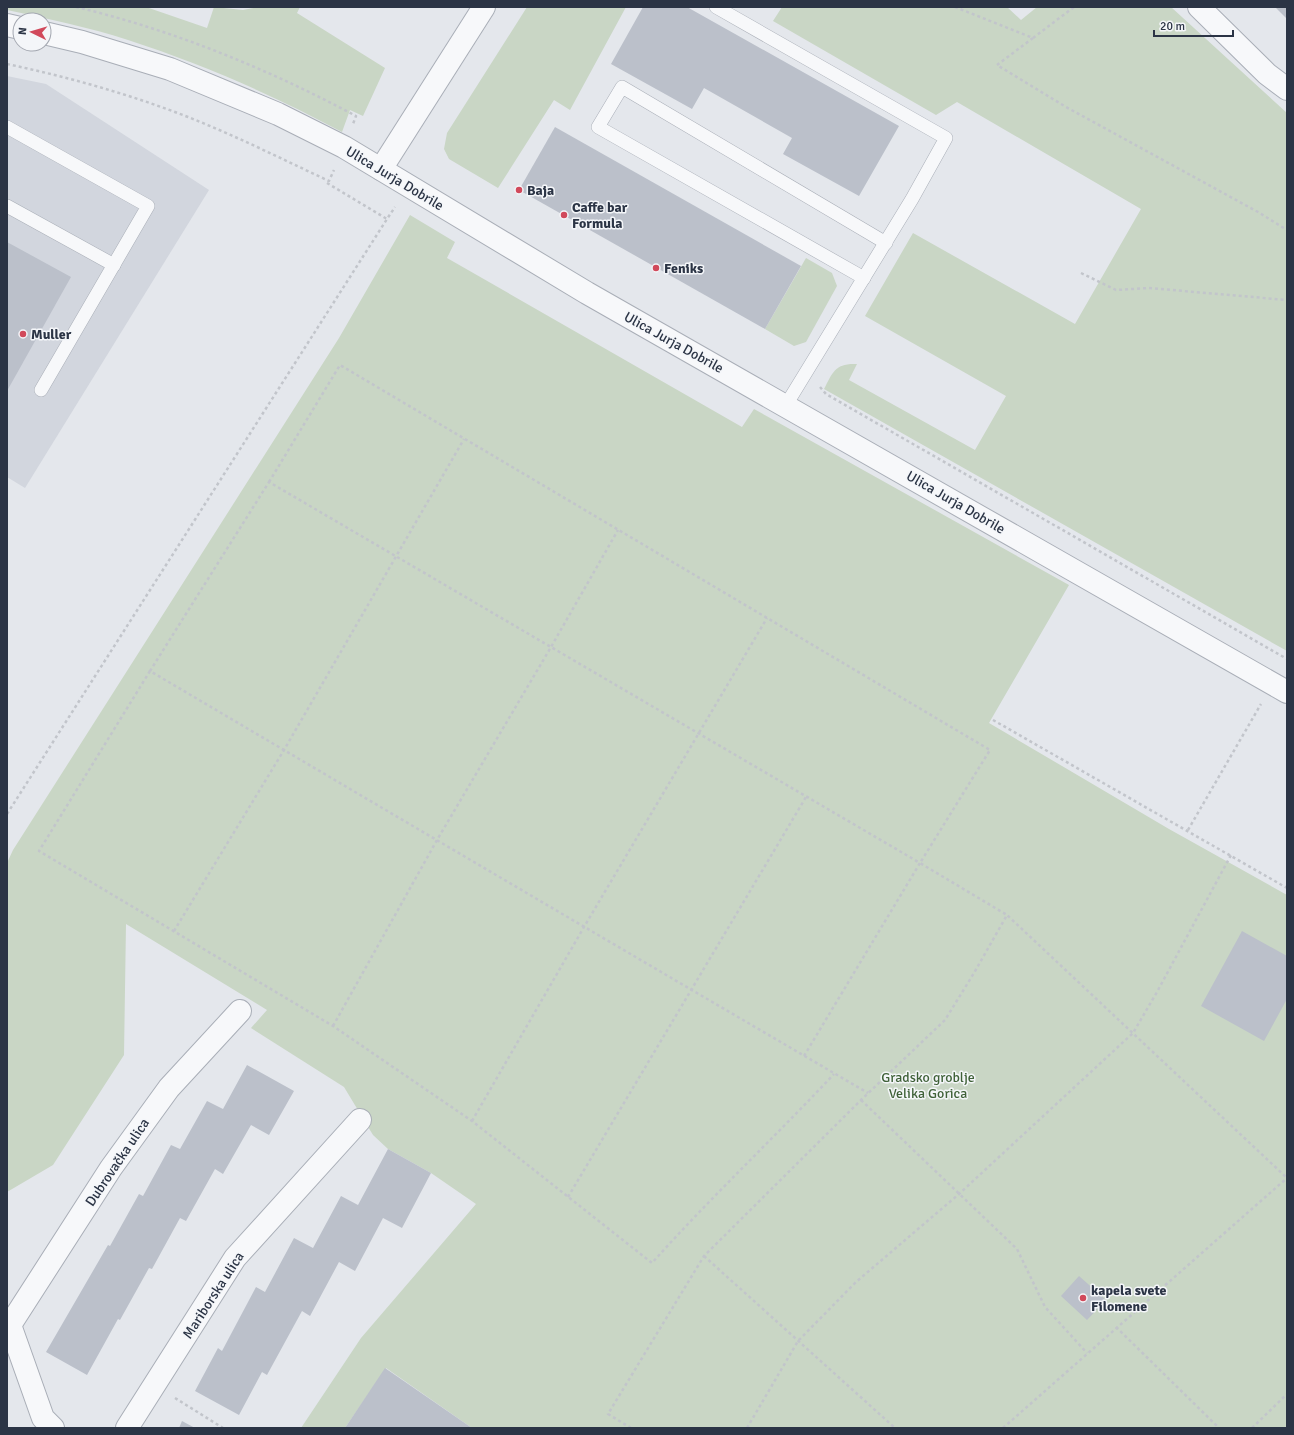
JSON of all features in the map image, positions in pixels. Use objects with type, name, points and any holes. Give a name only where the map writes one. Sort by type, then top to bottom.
[{"type":"street","points":[[381,170],[484,7]]},
{"type":"street","points":[[1200,7],[1267,74],[1287,89]]},
{"type":"street","name":"Ulica Jurja Dobrile","points":[[52,35],[125,54],[224,90],[278,114],[344,147],[586,293],[786,405],[1287,692]]},
{"type":"street","name":"Dubrovačka ulica","points":[[9,1322],[111,1168],[169,1088],[240,1011]]},
{"type":"street","name":"Mariborska ulica","points":[[127,1428],[235,1258],[360,1120]]},
{"type":"street","points":[[9,1322],[43,1425]]},
{"type":"lane","points":[[716,7],[946,138],[886,243],[786,405]]},
{"type":"lane","points":[[864,278],[598,127],[622,87],[886,243]]},
{"type":"lane","points":[[7,127],[148,206],[41,390]]},
{"type":"lane","points":[[7,206],[114,265]]},
{"type":"path","points":[[955,7],[1032,38]]},
{"type":"path","points":[[1074,7],[997,65],[1066,107],[1258,212],[1287,230]]},
{"type":"path","points":[[327,183],[388,219]]},
{"type":"path","points":[[7,814],[408,186]]},
{"type":"path","points":[[1081,273],[1116,290],[1149,288],[1287,300]]},
{"type":"path","points":[[804,1056],[990,750],[340,365],[269,482],[39,851],[333,1026],[472,1121],[652,1263],[694,1216],[785,1126],[834,1074]]},
{"type":"path","points":[[807,371],[826,394],[1287,660]]},
{"type":"path","points":[[174,931],[284,750],[464,439]]},
{"type":"path","points":[[269,482],[1007,915],[1287,1178],[1003,1428]]},
{"type":"path","points":[[333,1026],[437,840],[618,530]]},
{"type":"path","points":[[472,1121],[584,926],[767,618]]},
{"type":"path","points":[[150,671],[868,1093]]},
{"type":"path","points":[[1188,830],[1263,701]]},
{"type":"path","points":[[993,720],[1188,830],[1287,888]]},
{"type":"path","points":[[568,1197],[806,796]]},
{"type":"path","points":[[746,1428],[798,1341],[856,1282],[959,1194],[1133,1033],[1157,992],[1231,855]]},
{"type":"path","points":[[631,1428],[608,1414],[704,1256],[868,1093],[945,1020],[1007,915]]},
{"type":"path","points":[[861,1100],[1017,1249],[1046,1308],[1087,1353]]},
{"type":"path","points":[[704,1256],[895,1428]]},
{"type":"path","points":[[1116,1327],[1219,1428]]},
{"type":"path","points":[[154,1385],[224,1428]]},
{"type":"path","points":[[1252,1428],[1287,1394]]},
{"type":"shaded area","points":[[7,76],[46,84],[209,190],[25,488],[7,477]]},
{"type":"green space","points":[[7,7],[146,7],[207,28],[214,7],[243,10],[259,7],[300,7],[297,13],[385,68],[363,116],[350,110],[342,132],[290,105],[237,81],[156,49],[113,35],[52,20],[52,12],[16,12],[7,10]]},
{"type":"green space","points":[[527,7],[626,7],[570,110],[554,100],[498,188],[449,159],[444,149],[447,133]]},
{"type":"green space","points":[[782,7],[1007,7],[1021,20],[1037,7],[1171,7],[1287,113],[1287,651],[824,389],[833,373],[839,367],[857,364],[849,380],[975,450],[1006,396],[865,316],[913,233],[1075,324],[1141,209],[957,102],[936,115],[773,21]]},
{"type":"green space","name":"Gradsko groblje Velika Gorica","points":[[410,215],[455,242],[447,258],[742,427],[754,409],[1069,585],[989,723],[1169,829],[1287,895],[1287,1428],[472,1428],[386,1368],[345,1428],[301,1428],[361,1338],[476,1204],[431,1173],[388,1149],[373,1135],[344,1087],[251,1028],[267,1010],[126,924],[124,1055],[53,1165],[7,1192],[7,863],[13,850],[339,338]]},
{"type":"green space","points":[[806,258],[832,273],[837,286],[806,342],[794,346],[765,329]]},
{"type":"building","points":[[643,7],[687,7],[899,126],[859,196],[783,154],[792,138],[704,88],[692,109],[611,64]]},
{"type":"building","points":[[1275,7],[1287,7],[1287,19]]},
{"type":"building","points":[[555,127],[801,266],[765,329],[519,190]]},
{"type":"building","name":"Muller","points":[[7,242],[71,277],[7,391]]},
{"type":"building","points":[[1242,931],[1287,956],[1287,999],[1264,1041],[1201,1006]]},
{"type":"building","points":[[247,1065],[294,1091],[269,1135],[251,1125],[223,1174],[215,1169],[186,1221],[180,1218],[152,1269],[149,1268],[120,1320],[118,1319],[87,1375],[46,1352],[108,1245],[110,1246],[139,1194],[143,1196],[171,1145],[180,1149],[207,1101],[223,1109]]},
{"type":"building","points":[[388,1149],[431,1173],[402,1228],[383,1218],[355,1271],[339,1262],[310,1316],[302,1311],[267,1375],[262,1372],[239,1415],[195,1391],[218,1348],[222,1351],[256,1287],[265,1292],[294,1238],[313,1248],[341,1196],[358,1205]]},
{"type":"building","name":"kapela svete Filomene","points":[[1079,1276],[1106,1300],[1087,1320],[1061,1296]]},
{"type":"building","points":[[385,1368],[472,1428],[345,1428]]},
{"type":"building","points":[[182,1421],[195,1428],[179,1428]]},
{"type":"place","name":"Baja","points":[[519,190]]},
{"type":"place","name":"Caffe bar Formula","points":[[564,215]]},
{"type":"place","name":"Feniks","points":[[656,268]]},
{"type":"place","name":"Muller","points":[[23,334]]},
{"type":"place","name":"kapela svete Filomene","points":[[1083,1298]]}]
